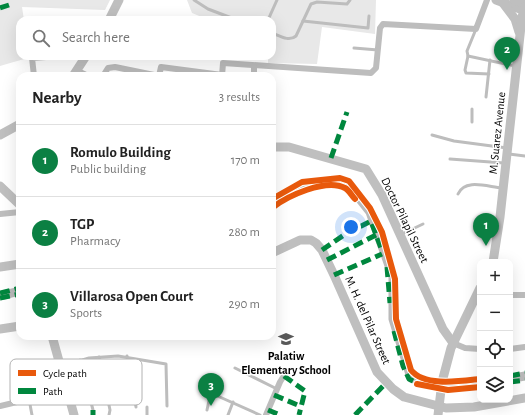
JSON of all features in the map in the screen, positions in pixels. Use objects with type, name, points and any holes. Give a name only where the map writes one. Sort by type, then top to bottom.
[{"type":"street","points":[[111,16],[119,0]]},
{"type":"street","points":[[222,72],[223,63],[369,73],[373,72],[376,68],[380,28],[382,24],[476,29],[487,0]]},
{"type":"street","points":[[514,0],[525,8]]},
{"type":"street","points":[[499,1],[525,8]]},
{"type":"street","points":[[499,1],[515,19],[522,34]]},
{"type":"street","name":"M. Suarez Avenue","points":[[494,259],[525,8]]},
{"type":"street","points":[[32,60],[34,72]]},
{"type":"street","points":[[82,72],[84,60]]},
{"type":"street","points":[[254,66],[254,72]]},
{"type":"street","points":[[106,72],[108,68],[115,67],[139,72]]},
{"type":"street","points":[[160,72],[161,67],[195,72]]},
{"type":"street","points":[[0,135],[16,126]]},
{"type":"street","name":"Doctor Pilapil Street","points":[[276,147],[288,147],[366,170],[378,188],[443,329],[453,343]]},
{"type":"street","points":[[0,186],[16,201]]},
{"type":"street","points":[[0,214],[16,212]]},
{"type":"street","name":"M. H. del Pilar Street","points":[[276,251],[300,240],[311,240],[316,243],[334,275],[377,372],[393,389],[404,397],[439,411],[474,407],[525,398]]},
{"type":"street","points":[[0,267],[16,265]]},
{"type":"street","points":[[439,411],[442,385],[453,343],[477,294]]},
{"type":"street","points":[[513,295],[525,294]]},
{"type":"street","points":[[0,329],[16,327]]},
{"type":"street","points":[[53,340],[59,359]]},
{"type":"street","points":[[453,343],[465,348],[477,348]]},
{"type":"street","points":[[513,349],[525,347]]},
{"type":"street","points":[[266,415],[276,389],[285,374]]},
{"type":"street","points":[[0,406],[10,404]]},
{"type":"street","points":[[71,405],[74,415]]},
{"type":"lane","points":[[194,0],[208,9],[226,16]]},
{"type":"lane","points":[[270,16],[277,0]]},
{"type":"lane","points":[[276,35],[288,40],[293,38],[311,4],[317,2],[347,4],[350,0]]},
{"type":"lane","points":[[303,21],[368,28],[369,16]]},
{"type":"lane","points":[[476,29],[467,51],[468,56],[465,70],[466,73],[489,74]]},
{"type":"lane","points":[[354,48],[378,50]]},
{"type":"lane","points":[[468,56],[517,66]]},
{"type":"lane","points":[[486,97],[490,60]]},
{"type":"lane","points":[[472,109],[472,122]]},
{"type":"lane","points":[[432,135],[507,155]]},
{"type":"lane","points":[[450,158],[507,155],[525,156]]},
{"type":"lane","points":[[458,194],[461,188],[468,184],[503,188]]},
{"type":"lane","points":[[400,235],[423,224]]},
{"type":"lane","points":[[86,359],[128,356],[166,364],[167,406]]},
{"type":"lane","points":[[235,368],[276,389]]},
{"type":"lane","points":[[207,410],[210,396],[214,394],[260,415]]},
{"type":"lane","points":[[228,415],[233,402]]},
{"type":"lane","points":[[30,405],[32,415]]},
{"type":"lane","points":[[92,405],[93,410]]},
{"type":"lane","points":[[109,405],[110,415]]},
{"type":"lane","points":[[147,407],[147,415]]},
{"type":"shaded area","points":[[0,0],[110,0],[105,10],[22,7],[23,16],[16,16],[16,60],[21,60],[0,66]]},
{"type":"shaded area","points":[[187,0],[376,0],[375,34],[322,27],[317,64],[268,63],[268,60],[276,60],[276,16],[199,16],[192,13]]},
{"type":"waterway","points":[[276,202],[304,186],[337,180],[351,188],[370,212],[393,277],[393,319],[411,378],[437,385],[477,383]]},
{"type":"waterway","points":[[0,296],[16,292]]},
{"type":"waterway","points":[[513,378],[525,376]]},
{"type":"marked path","points":[[0,8],[9,5]]},
{"type":"marked path","points":[[331,158],[347,112]]},
{"type":"marked path","points":[[322,250],[344,235],[371,221]]},
{"type":"marked path","points":[[372,224],[381,248]]},
{"type":"marked path","points":[[327,260],[376,235]]},
{"type":"marked path","points":[[334,275],[382,254]]},
{"type":"marked path","points":[[387,267],[390,303]]},
{"type":"marked path","points":[[0,293],[16,289]]},
{"type":"marked path","points":[[0,298],[16,295]]},
{"type":"marked path","points":[[394,331],[403,366],[409,379],[421,385]]},
{"type":"marked path","points":[[513,375],[525,373]]},
{"type":"marked path","points":[[284,376],[305,391],[299,415]]},
{"type":"marked path","points":[[513,382],[525,380]]},
{"type":"marked path","points":[[355,415],[386,383]]},
{"type":"marked path","points":[[274,395],[300,406]]},
{"type":"marked path","points":[[93,410],[93,415]]},
{"type":"marked path","points":[[268,410],[280,415]]},
{"type":"cycle path","points":[[276,197],[302,182],[340,178],[349,181],[370,208],[382,232],[395,279],[396,319],[411,370],[425,379],[434,381],[453,382],[477,379]]},
{"type":"cycle path","points":[[276,205],[287,198],[307,190],[328,185],[337,185],[345,188],[355,199]]},
{"type":"cycle path","points":[[417,384],[448,390],[477,387]]},
{"type":"place","name":"TGP","points":[[507,70]]},
{"type":"place","name":"Romulo Building","points":[[486,246]]},
{"type":"place","name":"Palatiw Elementary School","points":[[286,339]]},
{"type":"place","name":"Villarosa Open Court","points":[[211,406]]}]
